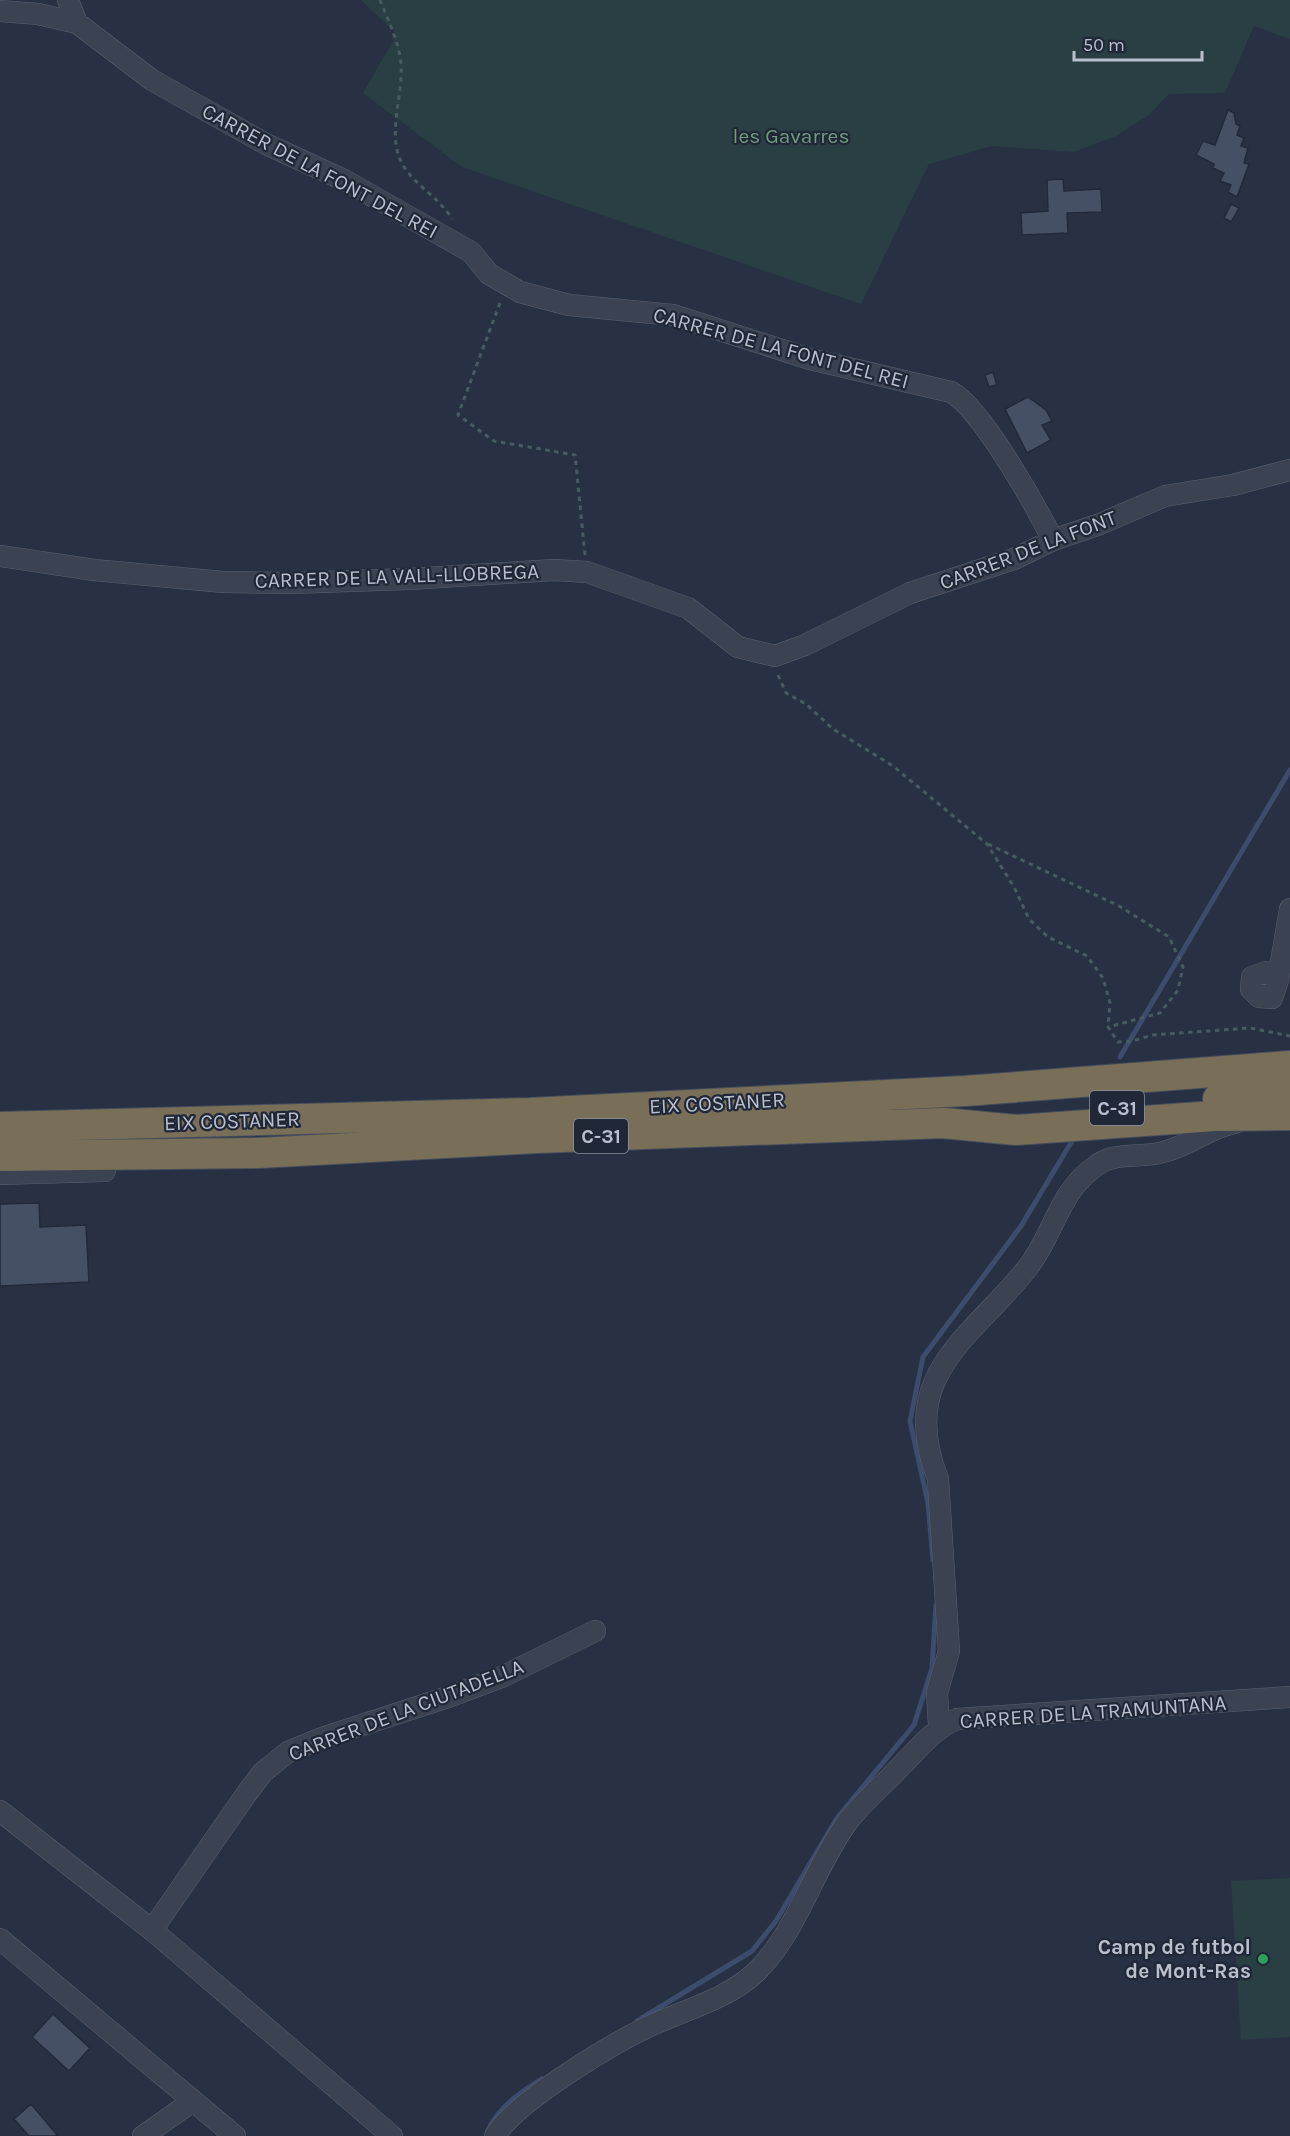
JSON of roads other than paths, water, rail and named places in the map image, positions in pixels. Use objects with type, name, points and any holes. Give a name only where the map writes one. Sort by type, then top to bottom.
[{"type":"highway","points":[[965,1091],[1000,1077],[1290,1054]]},
{"type":"highway","name":"EIX COSTANER","points":[[0,1127],[436,1116],[965,1091],[1290,1066]]},
{"type":"highway","name":"C-31","points":[[0,1156],[259,1153],[536,1138],[943,1123],[1290,1093]]},
{"type":"highway","points":[[0,1115],[323,1108],[436,1116]]},
{"type":"highway","points":[[943,1123],[1016,1130],[1215,1116],[1279,1116]]},
{"type":"highway","points":[[105,1172],[259,1153]]},
{"type":"street","points":[[68,0],[77,23]]},
{"type":"street","points":[[0,11],[38,14],[77,23]]},
{"type":"street","name":"CARRER DE LA FONT DEL REI","points":[[77,23],[152,80],[266,144],[344,180],[471,252],[489,274],[520,292],[568,305],[673,315],[810,359],[951,392],[969,404],[1036,506],[1053,540]]},
{"type":"street","name":"CARRER DE LA FONT","points":[[774,656],[805,645],[910,593],[1014,559],[1053,540],[1101,524],[1165,496],[1233,485],[1290,470]]},
{"type":"street","name":"CARRER DE LA VALL-LLOBREGA","points":[[0,556],[94,570],[223,582],[291,583],[409,579],[554,570],[587,572],[687,608],[738,647],[774,656]]},
{"type":"street","points":[[1278,980],[1290,909]]},
{"type":"street","points":[[939,1726],[937,1693],[949,1651],[938,1479],[931,1460],[924,1416],[933,1383],[954,1347],[1029,1264],[1075,1182],[1099,1163],[1119,1156],[1159,1153],[1218,1126],[1279,1116]]},
{"type":"street","points":[[0,1174],[105,1172]]},
{"type":"street","name":"CARRER DE LA CIUTADELLA","points":[[152,1930],[263,1772],[288,1752],[504,1676],[595,1631]]},
{"type":"street","name":"CARRER DE LA TRAMUNTANA","points":[[495,2136],[517,2112],[575,2069],[648,2026],[701,2004],[755,1973],[780,1941],[846,1825],[939,1726],[957,1719],[969,1718],[1290,1698]]},
{"type":"street","points":[[0,1811],[152,1930],[392,2136]]},
{"type":"street","points":[[0,1939],[235,2136]]},
{"type":"street","points":[[143,2136],[193,2101]]},
{"type":"waterway","points":[[1120,1057],[1290,770]]},
{"type":"waterway","points":[[933,1560],[928,1503],[910,1421],[923,1357],[1021,1226],[1072,1141]]},
{"type":"waterway","points":[[637,2021],[752,1951],[776,1921],[837,1818],[914,1725],[932,1668],[936,1605]]},
{"type":"waterway","points":[[488,2130],[504,2107],[542,2079]]},
{"type":"place","name":"Camp de futbol de Mont-Ras","points":[[1263,1959]]},
{"type":"park label","name":"les Gavarres","points":[[791,136]]}]
